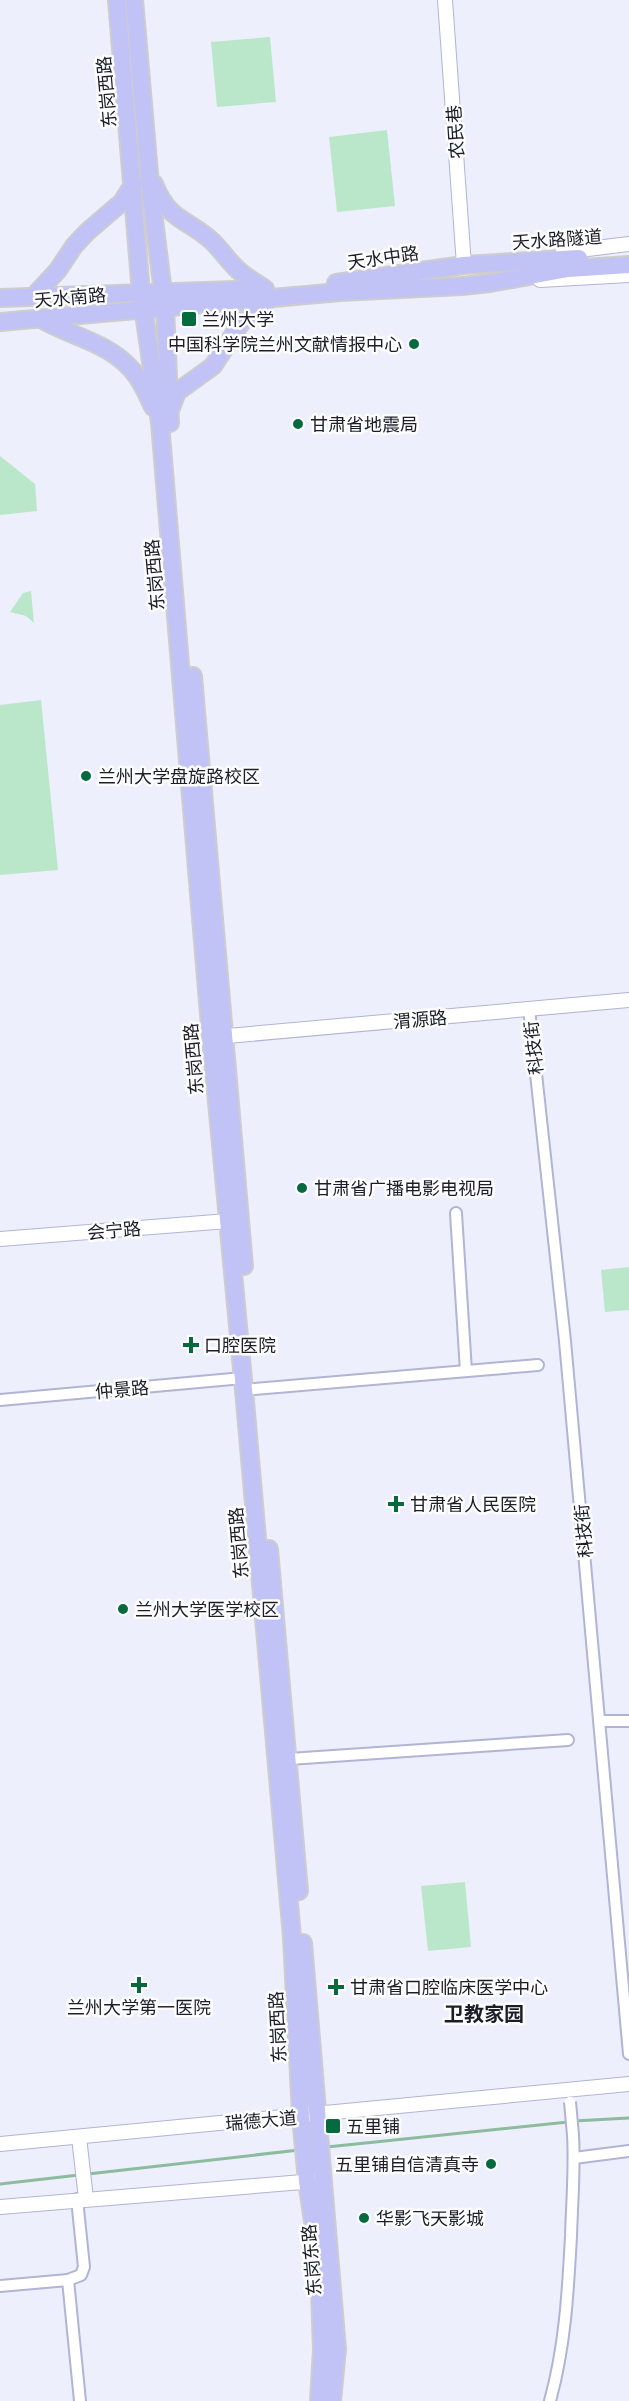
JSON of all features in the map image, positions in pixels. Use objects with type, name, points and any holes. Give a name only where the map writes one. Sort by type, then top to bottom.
[{"type":"main road","name":"东岗西路","points":[[117,0],[134,183],[142,302],[165,420]]},
{"type":"main road","name":"东岗西路","points":[[134,0],[147,148],[164,299],[165,420],[249,1383],[292,1937],[309,2116]]},
{"type":"main road","points":[[147,148],[155,186],[166,207],[178,219],[200,231],[215,244],[237,270],[267,294],[241,323],[213,366],[177,392],[165,420]]},
{"type":"main road","points":[[35,295],[58,270],[87,232],[122,202],[134,183]]},
{"type":"main road","name":"天水路隧道","points":[[486,263],[629,254]]},
{"type":"main road","name":"天水中路","points":[[267,294],[486,263]]},
{"type":"main road","name":"天水路隧道","points":[[490,283],[568,269],[629,265]]},
{"type":"main road","name":"天水中路","points":[[142,302],[490,283]]},
{"type":"main road","name":"天水南路","points":[[0,298],[35,295],[142,302]]},
{"type":"main road","name":"天水南路","points":[[0,322],[43,320],[142,302]]},
{"type":"main road","points":[[43,320],[103,347],[125,363],[140,381],[165,420]]},
{"type":"main road","name":"东岗西路","points":[[218,1037],[228,1221],[249,1383],[289,1759],[309,2116]]},
{"type":"main road","name":"东岗东路","points":[[309,2116],[337,2349],[332,2401]]},
{"type":"main road","name":"东岗东路","points":[[315,2175],[322,2350],[319,2401]]},
{"type":"street","name":"农民巷","points":[[445,0],[464,265]]},
{"type":"street","name":"天水中路","points":[[486,263],[629,244]]},
{"type":"street","name":"天水中路","points":[[490,283],[629,275]]},
{"type":"street","name":"渭源路","points":[[218,1037],[629,1000]]},
{"type":"street","name":"科技街","points":[[529,1009],[565,1341],[601,1721],[613,1893],[629,2054]]},
{"type":"street","points":[[456,1214],[466,1371]]},
{"type":"street","name":"会宁路","points":[[0,1239],[228,1221]]},
{"type":"street","name":"仲景路","points":[[0,1400],[538,1365]]},
{"type":"street","points":[[601,1721],[629,1721]]},
{"type":"street","points":[[289,1759],[567,1740]]},
{"type":"street","name":"瑞德大道","points":[[0,2144],[309,2116],[570,2096],[629,2084]]},
{"type":"street","points":[[550,2401],[558,2373],[564,2337],[574,2158],[570,2096]]},
{"type":"street","points":[[0,2286],[68,2280],[81,2275],[84,2267],[83,2195],[79,2137]]},
{"type":"street","points":[[574,2158],[629,2151]]},
{"type":"street","points":[[0,2207],[83,2195],[315,2175]]},
{"type":"street","points":[[68,2280],[80,2401]]},
{"type":"green space","points":[[270,37],[276,102],[217,107],[211,42]]},
{"type":"green space","points":[[387,130],[395,206],[337,212],[329,137]]},
{"type":"green space","points":[[0,456],[35,484],[37,511],[0,515]]},
{"type":"green space","points":[[31,591],[34,623],[26,616],[10,612],[23,593]]},
{"type":"green space","points":[[41,700],[58,870],[0,875],[0,705]]},
{"type":"green space","points":[[629,1267],[629,1310],[605,1312],[601,1270]]},
{"type":"green space","points":[[465,1882],[471,1947],[428,1951],[421,1886]]},
{"type":"waterway","points":[[574,2121],[629,2118]]},
{"type":"waterway","points":[[327,2147],[568,2122]]},
{"type":"waterway","points":[[88,2174],[299,2150]]},
{"type":"waterway","points":[[0,2184],[79,2175]]},
{"type":"place","name":"兰州大学","points":[[189,319]]},
{"type":"place","name":"中国科学院兰州文献情报中心","points":[[414,344]]},
{"type":"place","name":"甘肃省地震局","points":[[298,424]]},
{"type":"place","name":"兰州大学盘旋路校区","points":[[86,776]]},
{"type":"place","name":"甘肃省广播电影电视局","points":[[302,1188]]},
{"type":"place","name":"口腔医院","points":[[191,1345]]},
{"type":"place","name":"甘肃省人民医院","points":[[396,1504]]},
{"type":"place","name":"兰州大学医学校区","points":[[123,1609]]},
{"type":"place","name":"兰州大学第一医院","points":[[139,1985]]},
{"type":"place","name":"甘肃省口腔临床医学中心","points":[[336,1987]]},
{"type":"place","name":"五里铺","points":[[333,2126]]},
{"type":"place","name":"五里铺自信清真寺","points":[[491,2164]]},
{"type":"place","name":"华影飞天影城","points":[[364,2218]]},
{"type":"district","name":"卫教家园","points":[[484,2013]]}]
